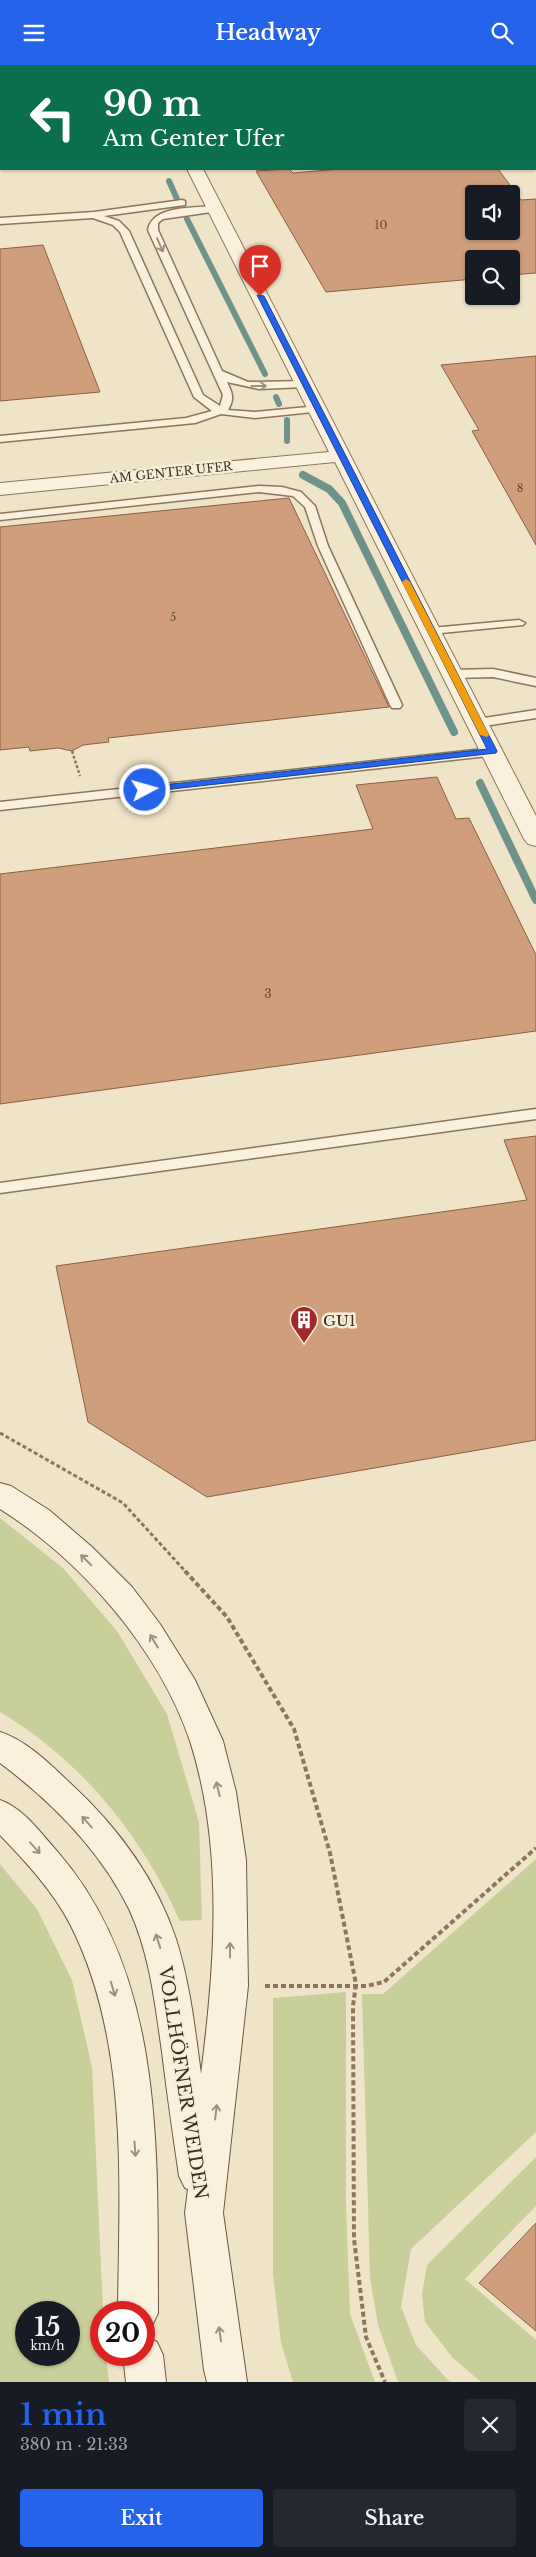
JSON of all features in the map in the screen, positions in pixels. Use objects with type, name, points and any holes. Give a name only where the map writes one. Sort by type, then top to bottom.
[{"type":"street","points":[[196,170],[493,751],[536,839]]},
{"type":"street","name":"AM GENTER UFER","points":[[0,489],[342,456]]},
{"type":"street","points":[[0,1494],[38,1518],[81,1555],[121,1595],[149,1633],[183,1689],[206,1741],[219,1792],[230,1860],[230,1986],[204,2213],[224,2370],[228,2382]]},
{"type":"street","name":"VOLLHÖFNER WEIDEN","points":[[0,1745],[38,1773],[65,1797],[92,1826],[118,1859],[138,1894],[158,1938],[171,1988],[204,2213]]},
{"type":"street","points":[[0,1814],[55,1871],[84,1917],[104,1962],[122,2019],[132,2095],[137,2169],[138,2301]]},
{"type":"street","points":[[144,2366],[146,2382]]},
{"type":"lane","points":[[0,221],[94,215],[118,210],[213,205]]},
{"type":"lane","points":[[186,421],[222,411],[228,401],[228,395],[153,230],[154,221],[167,214],[213,205]]},
{"type":"lane","points":[[94,215],[116,223],[124,231],[199,397],[205,403],[222,411],[245,415]]},
{"type":"lane","points":[[216,371],[229,381],[254,387],[305,384]]},
{"type":"lane","points":[[0,439],[318,409]]},
{"type":"lane","points":[[0,517],[258,489],[282,490],[298,494],[310,506],[323,546],[396,705]]},
{"type":"lane","points":[[431,631],[520,623]]},
{"type":"lane","points":[[453,674],[493,673],[536,682]]},
{"type":"lane","points":[[478,723],[536,714]]},
{"type":"lane","points":[[0,806],[493,751]]},
{"type":"lane","points":[[0,1188],[536,1114]]},
{"type":"path","points":[[0,1433],[123,1503],[227,1617],[294,1729],[330,1853],[356,1984],[353,2006],[354,2239],[366,2337],[385,2382]]},
{"type":"path","points":[[266,1986],[356,1984],[366,1986],[384,1982],[536,1848]]},
{"type":"green space","points":[[0,1518],[63,1568],[117,1631],[167,1714],[199,1822],[202,1920],[180,1921],[147,1859],[128,1830],[106,1803],[83,1777],[57,1753],[29,1731],[0,1712]]},
{"type":"green space","points":[[536,1859],[536,2132],[411,2249],[401,2307],[416,2345],[450,2382],[398,2382],[378,2325],[370,2278],[362,1994],[383,1994]]},
{"type":"green space","points":[[0,1864],[37,1909],[72,1980],[92,2067],[103,2301],[90,2301],[90,2366],[107,2366],[109,2382],[0,2382]]},
{"type":"green space","points":[[346,1992],[346,2203],[350,2314],[375,2382],[293,2382],[281,2343],[273,2274],[273,1998]]},
{"type":"green space","points":[[536,2157],[536,2206],[465,2279],[536,2340],[536,2382],[481,2382],[453,2358],[425,2322],[422,2294],[427,2265]]},
{"type":"building","points":[[290,170],[293,173],[328,170],[499,170],[510,185],[465,185],[465,240],[520,240],[520,199],[536,199],[536,273],[520,274],[520,250],[465,250],[465,280],[326,292],[256,171]]},
{"type":"building","points":[[43,245],[100,392],[0,401],[0,249]]},
{"type":"building","points":[[536,356],[536,545],[472,431],[479,430],[441,365]]},
{"type":"building","points":[[289,498],[389,707],[108,738],[109,742],[83,745],[72,751],[58,748],[30,751],[29,747],[0,750],[0,527]]},
{"type":"building","points":[[437,777],[456,819],[469,818],[536,955],[536,1031],[0,1104],[0,874],[373,829],[356,785]]},
{"type":"building","name":"GU1","points":[[536,1136],[536,1440],[207,1497],[88,1422],[56,1266],[527,1200],[504,1140]]},
{"type":"building","points":[[536,2223],[536,2331],[479,2283]]},
{"type":"waterway","points":[[169,181],[177,199]]},
{"type":"waterway","points":[[187,219],[265,374]]},
{"type":"waterway","points":[[276,397],[279,404]]},
{"type":"waterway","points":[[287,420],[287,441]]},
{"type":"waterway","points":[[303,475],[329,489],[342,503],[454,732]]},
{"type":"waterway","points":[[480,783],[536,900]]},
{"type":"slow traffic","points":[[406,582],[484,735]]},
{"type":"place","name":"GU1","points":[[304,1344]]},
{"type":"route","points":[[145,790],[493,751],[260,296]]}]
